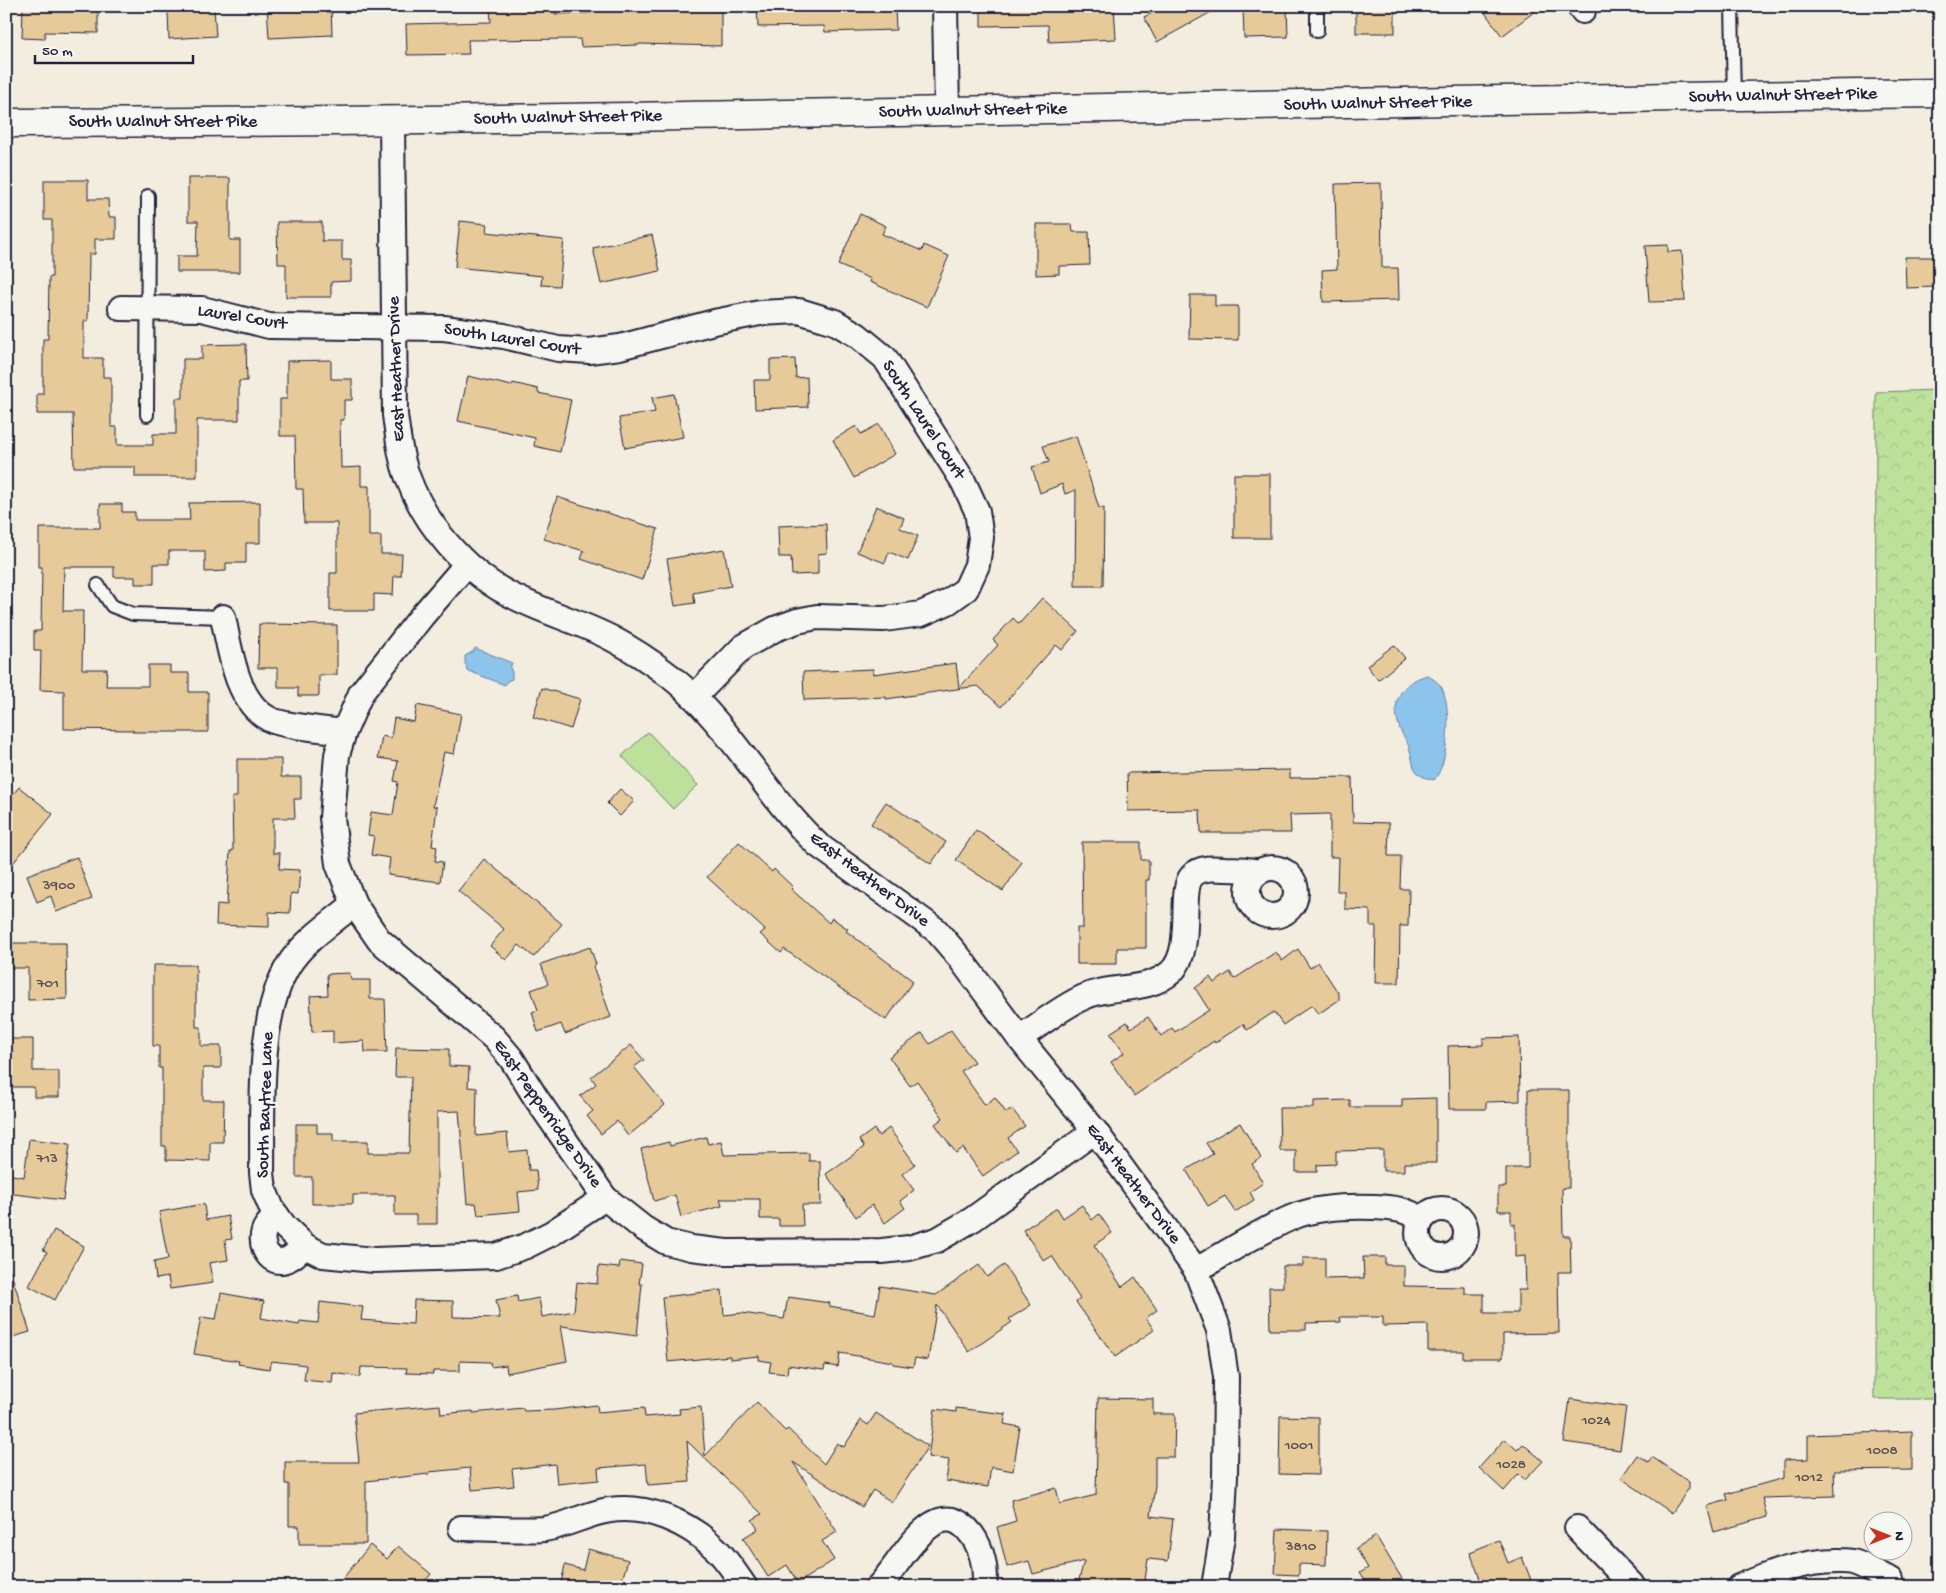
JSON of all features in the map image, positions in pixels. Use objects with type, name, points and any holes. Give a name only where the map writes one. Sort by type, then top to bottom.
[{"type":"street","points":[[945,6],[947,112]]},
{"type":"street","name":"South Walnut Street Pike","points":[[6,123],[392,120],[947,112],[1940,93]]},
{"type":"street","name":"East Heather Drive","points":[[392,120],[396,415],[401,451],[408,478],[426,515],[466,565],[506,593],[611,638],[648,660],[694,697],[803,830],[818,845],[936,930],[1019,1038],[1095,1131],[1196,1270],[1220,1330],[1226,1377],[1223,1520],[1214,1587]]},
{"type":"street","name":"Laurel Court","points":[[120,308],[202,309],[269,326],[394,328]]},
{"type":"street","name":"South Laurel Court","points":[[394,328],[444,328],[504,336],[558,349],[589,351],[620,347],[714,322],[760,313],[799,311],[835,322],[857,334],[885,358],[958,473],[977,511],[981,538],[977,565],[966,589],[948,602],[920,614],[884,619],[817,617],[775,629],[743,647],[694,697]]},
{"type":"street","name":"East Pepperridge Drive","points":[[466,565],[422,616],[361,693],[344,732],[337,755],[332,818],[338,864],[354,904],[379,940],[494,1038],[511,1058],[536,1098],[606,1198],[643,1228],[666,1242],[691,1248],[726,1252],[882,1251],[909,1248],[937,1240],[973,1219],[1095,1131]]},
{"type":"street","points":[[223,617],[238,681],[257,711],[270,720],[344,732]]},
{"type":"street","points":[[1019,1038],[1082,997],[1094,993],[1144,985],[1159,980],[1172,971],[1182,952],[1185,937],[1188,884],[1192,876],[1202,870],[1211,868],[1248,869],[1259,872]]},
{"type":"street","name":"South Baytree Lane","points":[[354,904],[316,936],[292,960],[281,981],[273,1003],[266,1038],[262,1173],[264,1190],[272,1209],[285,1227],[305,1246],[322,1255],[374,1260],[496,1256],[526,1246],[552,1233],[606,1198]]},
{"type":"street","points":[[1196,1270],[1283,1221],[1300,1214],[1364,1206],[1393,1208],[1413,1213],[1422,1220]]},
{"type":"street","points":[[277,1216],[266,1227],[262,1239],[267,1254],[282,1261],[294,1256],[305,1246]]},
{"type":"street","points":[[461,1528],[545,1528],[611,1510],[654,1513],[687,1527],[703,1538],[716,1549],[745,1587]]},
{"type":"street","points":[[878,1587],[890,1576],[922,1531],[940,1520],[950,1518],[965,1525],[977,1542],[983,1561],[984,1587]]},
{"type":"street","points":[[1577,1528],[1634,1587]]},
{"type":"street","points":[[1740,1587],[1769,1574],[1791,1567],[1833,1561],[1854,1562],[1891,1580]]},
{"type":"lane","points":[[1317,6],[1317,31]]},
{"type":"lane","points":[[1732,6],[1734,96]]},
{"type":"lane","points":[[147,415],[148,196]]},
{"type":"lane","points":[[98,585],[112,606],[134,614],[223,617]]},
{"type":"green space","points":[[1940,390],[1940,1399],[1874,1399],[1876,392]]},
{"type":"green space","points":[[648,732],[698,785],[673,809],[622,756]]},
{"type":"water","points":[[475,648],[512,663],[510,668],[512,679],[507,681],[505,685],[466,670],[465,656],[474,651]]},
{"type":"water","points":[[1427,675],[1440,685],[1447,705],[1448,719],[1446,748],[1439,772],[1434,780],[1426,778],[1415,769],[1408,744],[1400,729],[1396,710],[1397,702],[1404,688]]},
{"type":"building","points":[[23,6],[98,6],[98,33],[45,32],[45,39],[22,38]]},
{"type":"building","points":[[267,6],[331,6],[332,35],[269,38]]},
{"type":"building","points":[[490,6],[555,6],[555,14],[591,13],[591,6],[628,6],[628,11],[674,11],[674,6],[711,6],[710,10],[721,11],[721,46],[639,44],[581,47],[580,39],[468,40],[469,54],[407,55],[406,24],[491,22]]},
{"type":"building","points":[[757,6],[895,6],[896,30],[825,32],[824,26],[758,27]]},
{"type":"building","points":[[981,6],[1114,6],[1116,39],[1049,42],[1048,25],[981,26]]},
{"type":"building","points":[[1151,6],[1222,6],[1157,42],[1144,17],[1154,12]]},
{"type":"building","points":[[1243,6],[1287,6],[1288,37],[1244,38]]},
{"type":"building","points":[[1356,6],[1395,6],[1395,33],[1356,33]]},
{"type":"building","points":[[1480,6],[1542,6],[1502,36]]},
{"type":"building","points":[[214,8],[216,36],[169,39],[168,11]]},
{"type":"building","points":[[188,178],[230,178],[230,240],[240,240],[240,272],[177,272],[177,256],[197,256],[198,221],[188,221]]},
{"type":"building","points":[[44,180],[88,180],[88,199],[108,199],[109,217],[116,217],[116,239],[95,239],[95,254],[89,254],[88,321],[84,321],[84,358],[103,358],[103,377],[111,377],[111,427],[117,427],[117,445],[153,445],[153,434],[176,434],[176,398],[183,398],[183,359],[202,359],[202,345],[246,344],[247,381],[239,381],[239,420],[197,420],[197,477],[135,477],[135,467],[74,467],[73,414],[37,414],[37,394],[43,394],[43,339],[48,339],[49,277],[52,277],[52,220],[44,220]]},
{"type":"building","points":[[1381,183],[1382,268],[1398,268],[1399,300],[1323,302],[1322,270],[1337,269],[1335,184]]},
{"type":"building","points":[[860,214],[886,226],[882,234],[922,251],[924,245],[949,256],[927,307],[870,282],[871,279],[838,265]]},
{"type":"building","points":[[460,221],[487,224],[486,232],[564,240],[559,286],[541,285],[542,276],[455,267]]},
{"type":"building","points":[[277,222],[322,222],[322,241],[342,241],[342,260],[351,260],[351,281],[331,282],[331,297],[286,297],[286,264],[278,264]]},
{"type":"building","points":[[1036,224],[1072,224],[1073,232],[1089,232],[1090,265],[1059,266],[1059,274],[1036,275]]},
{"type":"building","points":[[652,235],[660,271],[601,284],[593,248]]},
{"type":"building","points":[[1668,245],[1668,252],[1682,251],[1685,301],[1649,302],[1645,246]]},
{"type":"building","points":[[1905,257],[1934,257],[1935,287],[1906,288]]},
{"type":"building","points":[[1190,295],[1215,295],[1215,306],[1238,306],[1238,340],[1189,339]]},
{"type":"building","points":[[795,359],[796,378],[807,377],[808,407],[755,409],[754,380],[770,380],[770,360]]},
{"type":"building","points":[[331,360],[331,379],[352,379],[352,400],[344,400],[344,420],[340,420],[341,468],[361,467],[361,486],[369,486],[369,536],[381,536],[381,554],[402,554],[401,576],[394,576],[393,595],[374,594],[374,611],[330,611],[330,573],[337,573],[337,523],[304,523],[303,489],[296,489],[295,436],[280,436],[280,399],[287,399],[287,361]]},
{"type":"building","points":[[468,376],[512,386],[513,383],[538,389],[538,393],[571,400],[560,452],[534,446],[535,438],[458,421]]},
{"type":"building","points":[[674,394],[683,437],[625,448],[619,418],[655,412],[652,398]]},
{"type":"building","points":[[879,424],[895,454],[854,478],[833,440],[856,426],[861,434]]},
{"type":"building","points":[[1076,436],[1099,508],[1104,508],[1103,586],[1075,586],[1076,490],[1065,494],[1062,484],[1040,493],[1032,467],[1049,462],[1043,446]]},
{"type":"building","points":[[1234,474],[1270,474],[1270,538],[1234,538]]},
{"type":"building","points":[[557,497],[658,529],[642,580],[581,559],[584,551],[544,539]]},
{"type":"building","points":[[260,502],[260,543],[246,543],[246,563],[226,563],[226,571],[205,572],[205,551],[169,551],[169,564],[154,564],[154,584],[135,584],[135,577],[114,577],[114,567],[64,567],[63,611],[83,611],[82,669],[107,669],[106,686],[148,686],[148,665],[170,665],[170,673],[189,673],[189,692],[208,692],[208,732],[133,732],[133,730],[64,729],[64,691],[40,690],[41,651],[34,651],[34,631],[41,631],[42,567],[39,567],[39,528],[100,528],[100,504],[122,504],[122,512],[135,512],[135,520],[190,520],[189,503]]},
{"type":"building","points":[[876,506],[904,518],[900,528],[918,536],[908,560],[889,552],[885,563],[857,552]]},
{"type":"building","points":[[826,524],[827,553],[818,554],[818,574],[792,575],[791,557],[779,557],[778,526]]},
{"type":"building","points":[[724,549],[731,586],[693,593],[695,603],[675,606],[667,559]]},
{"type":"building","points":[[1042,598],[1078,631],[1062,650],[1056,645],[1001,707],[978,686],[886,699],[886,697],[804,700],[803,672],[873,669],[873,674],[956,663],[959,688],[998,645],[993,640],[1013,618],[1019,624]]},
{"type":"building","points":[[259,624],[337,625],[337,675],[319,675],[319,696],[298,696],[298,688],[278,688],[278,668],[258,668]]},
{"type":"building","points":[[1394,645],[1405,658],[1378,680],[1367,666]]},
{"type":"building","points":[[542,688],[580,699],[571,729],[533,717]]},
{"type":"building","points":[[417,705],[461,714],[454,754],[444,752],[433,806],[437,807],[432,846],[437,847],[435,861],[443,862],[440,882],[388,875],[390,858],[371,855],[374,836],[368,835],[371,812],[393,815],[398,782],[394,781],[398,761],[378,758],[382,736],[391,738],[394,718],[414,722]]},
{"type":"building","points":[[237,759],[281,759],[281,777],[301,777],[301,799],[294,799],[295,818],[273,818],[273,853],[280,853],[279,869],[300,870],[298,894],[291,893],[290,913],[269,912],[269,927],[216,925],[217,904],[227,905],[230,851],[233,851],[232,797],[237,797]]},
{"type":"building","points":[[1290,770],[1290,778],[1352,777],[1353,822],[1389,823],[1388,856],[1401,856],[1400,889],[1409,889],[1408,926],[1400,926],[1399,983],[1375,983],[1376,926],[1370,926],[1370,910],[1345,909],[1345,892],[1337,892],[1338,857],[1330,857],[1330,814],[1290,815],[1291,833],[1201,833],[1200,810],[1128,811],[1127,773]]},
{"type":"building","points":[[19,787],[53,814],[6,872],[6,803]]},
{"type":"building","points":[[620,789],[634,801],[620,816],[607,803]]},
{"type":"building","points":[[886,802],[946,842],[931,864],[871,824]]},
{"type":"building","points":[[976,830],[1022,862],[1003,891],[956,860]]},
{"type":"building","points":[[739,842],[772,872],[774,869],[793,887],[791,889],[829,923],[832,918],[848,929],[846,931],[913,981],[886,1020],[784,949],[781,953],[760,934],[765,930],[707,877]]},
{"type":"building","points":[[1082,842],[1141,842],[1141,860],[1149,860],[1149,880],[1146,880],[1146,948],[1117,948],[1117,964],[1077,964],[1077,928],[1083,928]]},
{"type":"building","points":[[77,857],[92,899],[56,912],[51,896],[37,902],[27,875]]},
{"type":"building","points":[[484,859],[562,924],[534,957],[519,945],[506,960],[490,946],[504,929],[458,891]]},
{"type":"building","points":[[12,943],[66,943],[67,999],[28,1000],[28,968],[12,968]]},
{"type":"building","points":[[590,947],[596,964],[593,966],[611,1017],[565,1034],[561,1024],[538,1032],[532,1012],[538,1010],[531,990],[548,984],[541,964]]},
{"type":"building","points":[[1298,949],[1310,968],[1318,962],[1339,994],[1339,1000],[1318,1014],[1312,1005],[1283,1025],[1274,1012],[1247,1030],[1243,1024],[1215,1043],[1214,1041],[1134,1096],[1111,1062],[1124,1053],[1110,1033],[1127,1022],[1131,1028],[1148,1017],[1161,1036],[1172,1028],[1175,1032],[1209,1010],[1195,988],[1210,977],[1214,983],[1230,972],[1234,979],[1276,952],[1282,961]]},
{"type":"building","points":[[153,965],[196,965],[196,1027],[201,1027],[201,1046],[221,1046],[221,1068],[203,1068],[203,1100],[224,1100],[223,1142],[210,1142],[210,1161],[166,1160],[166,1146],[162,1146],[162,1068],[159,1068],[159,1046],[153,1046]]},
{"type":"building","points":[[350,973],[351,980],[370,980],[370,999],[385,999],[387,1052],[365,1052],[364,1041],[333,1043],[333,1031],[312,1032],[310,996],[328,995],[327,974]]},
{"type":"building","points":[[951,1030],[974,1062],[961,1071],[985,1105],[995,1097],[1006,1113],[1012,1109],[1025,1126],[1008,1138],[1017,1151],[983,1176],[963,1148],[956,1153],[935,1124],[943,1118],[917,1081],[910,1086],[889,1057],[922,1033],[930,1044]]},
{"type":"building","points":[[1519,1037],[1520,1101],[1486,1102],[1486,1109],[1449,1109],[1448,1046],[1483,1045],[1483,1038]]},
{"type":"building","points":[[6,1039],[33,1039],[33,1071],[59,1071],[59,1097],[34,1097],[34,1087],[6,1087]]},
{"type":"building","points":[[631,1045],[644,1060],[634,1067],[665,1105],[628,1136],[617,1121],[601,1134],[587,1116],[593,1111],[580,1096],[596,1084],[591,1077]]},
{"type":"building","points":[[396,1048],[449,1049],[449,1066],[469,1067],[468,1087],[477,1088],[476,1136],[507,1133],[509,1152],[527,1150],[529,1170],[536,1170],[538,1190],[518,1192],[520,1211],[478,1215],[476,1203],[467,1204],[459,1111],[437,1112],[437,1224],[416,1224],[416,1215],[395,1215],[395,1195],[353,1195],[353,1204],[312,1204],[312,1177],[296,1177],[296,1124],[317,1124],[317,1133],[333,1133],[333,1141],[368,1141],[368,1153],[409,1153],[411,1077],[395,1077]]},
{"type":"building","points":[[1528,1090],[1569,1090],[1569,1188],[1562,1188],[1563,1236],[1570,1236],[1571,1272],[1558,1272],[1559,1333],[1503,1334],[1503,1358],[1463,1358],[1463,1351],[1428,1351],[1428,1325],[1383,1326],[1383,1317],[1340,1317],[1341,1322],[1306,1323],[1306,1330],[1270,1330],[1269,1287],[1283,1287],[1283,1266],[1303,1266],[1303,1258],[1325,1258],[1325,1279],[1364,1278],[1363,1257],[1385,1257],[1385,1265],[1404,1265],[1404,1286],[1465,1287],[1465,1294],[1484,1294],[1484,1313],[1518,1313],[1518,1290],[1526,1290],[1525,1256],[1515,1257],[1515,1224],[1511,1224],[1511,1211],[1498,1211],[1498,1187],[1506,1187],[1506,1168],[1528,1168]]},
{"type":"building","points":[[1436,1098],[1436,1163],[1404,1163],[1404,1171],[1383,1171],[1383,1150],[1336,1151],[1336,1164],[1317,1165],[1317,1172],[1296,1172],[1296,1151],[1280,1151],[1279,1108],[1314,1108],[1314,1101],[1350,1100],[1350,1107],[1402,1107],[1402,1099]]},
{"type":"building","points":[[1240,1123],[1261,1158],[1252,1164],[1263,1183],[1250,1192],[1254,1200],[1235,1212],[1225,1196],[1208,1206],[1186,1170],[1213,1154],[1206,1143]]},
{"type":"building","points":[[889,1128],[915,1164],[902,1174],[914,1190],[900,1201],[905,1208],[885,1223],[872,1205],[856,1217],[826,1174],[864,1147],[859,1140],[874,1129],[879,1136]]},
{"type":"building","points":[[706,1137],[708,1144],[721,1141],[724,1155],[809,1153],[809,1161],[820,1161],[821,1205],[802,1205],[803,1226],[779,1226],[779,1219],[760,1219],[760,1199],[720,1199],[722,1206],[681,1217],[675,1195],[654,1201],[641,1149],[669,1142],[670,1146]]},
{"type":"building","points":[[29,1139],[70,1144],[63,1200],[6,1193],[6,1174],[24,1177]]},
{"type":"building","points":[[204,1204],[206,1220],[228,1216],[232,1239],[225,1240],[228,1260],[209,1263],[213,1283],[170,1289],[168,1277],[156,1279],[154,1262],[168,1259],[159,1212]]},
{"type":"building","points":[[1082,1205],[1092,1220],[1099,1214],[1112,1233],[1094,1245],[1122,1287],[1135,1277],[1157,1310],[1146,1318],[1154,1330],[1115,1357],[1076,1302],[1080,1299],[1052,1256],[1044,1261],[1023,1230],[1057,1208],[1063,1218]]},
{"type":"building","points":[[54,1230],[84,1246],[55,1300],[29,1286],[47,1252],[43,1250]]},
{"type":"building","points":[[620,1261],[642,1264],[639,1284],[642,1284],[637,1336],[561,1326],[567,1361],[507,1373],[506,1365],[491,1367],[490,1362],[460,1361],[460,1371],[433,1371],[433,1374],[406,1373],[407,1368],[361,1367],[360,1377],[333,1373],[332,1383],[304,1380],[306,1365],[271,1361],[269,1369],[238,1364],[239,1361],[194,1354],[201,1317],[216,1319],[221,1293],[264,1301],[261,1318],[299,1325],[300,1321],[318,1323],[320,1302],[363,1307],[361,1320],[413,1324],[414,1300],[453,1301],[453,1317],[500,1318],[496,1300],[517,1296],[518,1302],[539,1298],[542,1317],[574,1311],[577,1282],[597,1284],[599,1266],[619,1268]]},
{"type":"building","points":[[979,1265],[987,1277],[1004,1265],[1031,1305],[1009,1319],[1012,1322],[969,1352],[937,1305],[928,1360],[915,1358],[913,1367],[840,1353],[838,1367],[825,1365],[824,1370],[788,1365],[787,1374],[769,1372],[771,1362],[759,1360],[759,1356],[730,1359],[730,1356],[668,1362],[662,1297],[722,1290],[724,1315],[742,1313],[784,1319],[788,1297],[830,1303],[829,1306],[875,1314],[880,1286],[936,1295]]},
{"type":"building","points":[[6,1270],[10,1270],[30,1332],[6,1339]]},
{"type":"building","points":[[1098,1398],[1153,1399],[1153,1414],[1175,1414],[1174,1457],[1155,1457],[1155,1485],[1151,1516],[1173,1519],[1168,1561],[1148,1559],[1144,1587],[1077,1587],[1084,1561],[1033,1574],[1029,1561],[1007,1567],[997,1527],[1016,1521],[1011,1500],[1056,1488],[1060,1504],[1096,1495]]},
{"type":"building","points":[[1570,1399],[1626,1407],[1620,1450],[1564,1442]]},
{"type":"building","points":[[757,1402],[785,1431],[788,1429],[824,1464],[837,1443],[844,1447],[861,1420],[868,1425],[876,1413],[928,1446],[892,1502],[873,1490],[862,1507],[793,1462],[837,1532],[822,1541],[834,1560],[798,1583],[787,1565],[768,1577],[743,1538],[758,1529],[752,1520],[762,1514],[687,1441],[690,1482],[648,1485],[646,1464],[598,1468],[599,1480],[557,1484],[555,1464],[512,1469],[514,1486],[472,1490],[470,1468],[429,1472],[429,1474],[366,1481],[366,1544],[299,1544],[299,1526],[289,1526],[289,1484],[285,1484],[285,1462],[359,1462],[354,1413],[440,1405],[441,1414],[523,1408],[524,1411],[554,1410],[597,1405],[598,1412],[644,1408],[645,1417],[680,1414],[679,1409],[701,1407],[705,1456]]},
{"type":"building","points":[[956,1408],[1006,1414],[1004,1424],[1020,1427],[1013,1471],[991,1467],[988,1487],[946,1481],[949,1460],[928,1457],[935,1409],[956,1412]]},
{"type":"building","points":[[1280,1416],[1319,1417],[1319,1475],[1279,1474]]},
{"type":"building","points":[[1912,1431],[1912,1470],[1834,1471],[1835,1496],[1762,1498],[1767,1517],[1714,1532],[1707,1506],[1728,1500],[1726,1494],[1784,1478],[1784,1460],[1808,1459],[1808,1435]]},
{"type":"building","points":[[1505,1439],[1517,1450],[1523,1444],[1543,1461],[1525,1480],[1519,1474],[1504,1491],[1479,1468]]},
{"type":"building","points":[[1637,1455],[1648,1462],[1652,1457],[1689,1482],[1689,1488],[1672,1513],[1621,1478]]},
{"type":"building","points":[[1277,1529],[1327,1531],[1326,1565],[1299,1564],[1299,1575],[1275,1574]]},
{"type":"building","points":[[1376,1536],[1407,1587],[1369,1587],[1360,1573],[1368,1568],[1356,1548]]},
{"type":"building","points":[[1499,1540],[1508,1563],[1522,1557],[1531,1580],[1516,1587],[1483,1587],[1470,1552]]},
{"type":"building","points":[[370,1545],[387,1559],[398,1546],[431,1574],[420,1587],[336,1587]]},
{"type":"building","points":[[588,1549],[628,1560],[622,1580],[627,1582],[626,1587],[560,1587],[565,1565],[583,1570]]}]
